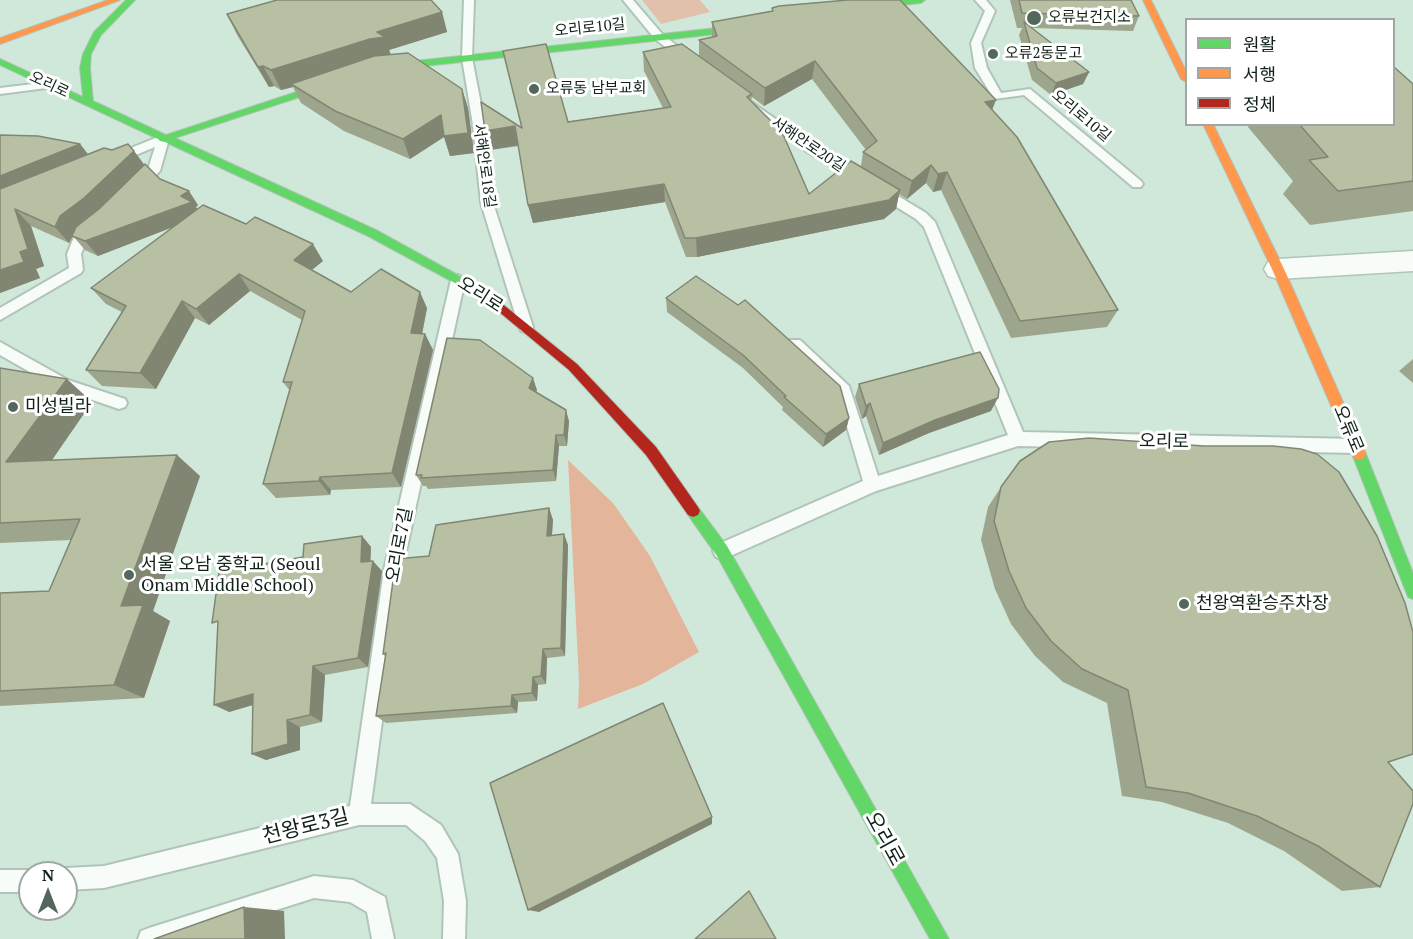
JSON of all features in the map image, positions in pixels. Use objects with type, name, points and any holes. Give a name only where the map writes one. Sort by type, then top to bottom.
[{"type":"main road","points":[[0,41],[116,0]]},
{"type":"main road","points":[[89,104],[85,68],[87,54],[98,34],[131,0]]},
{"type":"main road","points":[[839,9],[921,0]]},
{"type":"main road","points":[[1147,0],[1185,77]]},
{"type":"main road","name":"오리로10길","points":[[163,139],[378,68],[736,29],[769,18]]},
{"type":"main road","name":"오리로","points":[[0,62],[163,139],[372,233],[486,294],[573,367],[651,451],[722,551],[940,939]]},
{"type":"main road","points":[[0,86],[47,84]]},
{"type":"main road","name":"오류로","points":[[1209,126],[1278,269],[1356,446],[1413,592]]},
{"type":"street","points":[[1278,269],[1413,261]]},
{"type":"lane","name":"서해안로18길","points":[[469,0],[467,58],[479,125],[487,203],[526,328]]},
{"type":"lane","points":[[628,0],[658,37],[697,66]]},
{"type":"lane","name":"오리로10길","points":[[980,0],[990,10],[976,43],[981,68],[998,97],[1026,91],[1137,184]]},
{"type":"lane","points":[[0,91],[47,84]]},
{"type":"lane","name":"서해안로20길","points":[[735,94],[802,143],[921,216],[930,225],[1018,439]]},
{"type":"lane","points":[[98,166],[163,139]]},
{"type":"lane","points":[[124,199],[154,171],[163,139]]},
{"type":"lane","points":[[0,315],[76,270],[74,254],[81,237],[104,219]]},
{"type":"lane","name":"오리로7길","points":[[359,814],[393,570],[458,280]]},
{"type":"lane","points":[[795,344],[844,390],[872,485]]},
{"type":"lane","points":[[0,348],[63,384],[119,403]]},
{"type":"lane","name":"오리로","points":[[722,551],[872,485],[1018,439],[1356,446]]},
{"type":"lane","name":"천왕로3길","points":[[78,878],[105,877],[359,814],[410,815],[433,833],[447,854],[455,902],[454,939]]},
{"type":"lane","points":[[0,882],[18,881]]},
{"type":"lane","points":[[149,939],[314,887],[353,891],[377,905],[383,939]]},
{"type":"shaded area","points":[[642,0],[700,0],[710,12],[661,24]]},
{"type":"shaded area","points":[[568,460],[613,503],[650,556],[699,652],[643,684],[578,709],[579,682]]},
{"type":"building","points":[[277,0],[431,0],[442,12],[377,32],[385,37],[370,39],[271,70],[263,66],[258,67],[227,14]]},
{"type":"building","points":[[848,0],[900,0],[996,100],[985,102],[1017,137],[1118,310],[1020,321],[947,172],[938,174],[931,165],[912,181],[863,152],[877,141],[815,61],[765,88],[699,40],[717,36],[712,22],[773,11],[772,8],[779,6]]},
{"type":"building","points":[[1019,0],[1131,0],[1139,16],[1022,13]]},
{"type":"building","points":[[1024,22],[1089,72],[1056,83],[1037,68]]},
{"type":"building","points":[[546,44],[568,122],[671,107],[643,52],[682,44],[752,94],[747,97],[782,132],[809,194],[851,161],[900,190],[889,200],[696,238],[685,238],[664,184],[528,205],[515,126],[485,131],[481,102],[522,128],[503,51]]},
{"type":"building","points":[[408,53],[462,89],[468,133],[444,136],[441,115],[403,139],[335,111],[291,84],[374,56]]},
{"type":"building","points":[[1395,68],[1413,84],[1413,181],[1338,191],[1309,160],[1328,157],[1301,126],[1395,126]]},
{"type":"building","points":[[0,135],[38,136],[80,144],[0,176]]},
{"type":"building","points":[[128,144],[134,151],[84,198],[60,216],[55,227],[15,209],[28,249],[20,252],[24,262],[0,270],[0,189],[104,148],[112,150]]},
{"type":"building","points":[[145,164],[160,179],[189,191],[181,196],[192,202],[85,241],[72,236],[76,227],[99,209]]},
{"type":"building","points":[[203,205],[246,224],[255,217],[313,244],[294,260],[351,292],[381,269],[420,292],[411,333],[425,334],[392,473],[320,477],[319,481],[263,484],[292,382],[283,382],[305,311],[239,274],[196,309],[182,301],[140,373],[86,370],[126,306],[91,288]]},
{"type":"building","points":[[696,276],[738,305],[745,300],[840,386],[849,418],[826,434],[784,397],[786,396],[743,355],[666,298]]},
{"type":"building","points":[[447,338],[480,340],[533,378],[529,388],[566,410],[564,435],[556,435],[553,470],[421,478],[422,475],[416,475]]},
{"type":"building","points":[[980,352],[999,389],[998,398],[935,420],[883,443],[870,403],[866,406],[859,384]]},
{"type":"building","name":"서울 오남 중학교 (Seoul Onam Middle School)","points":[[0,368],[67,379],[6,462],[177,455],[121,606],[143,605],[114,685],[0,691],[0,593],[49,591],[80,519],[0,523]]},
{"type":"building","name":"천왕역환승주차장","points":[[1089,438],[1204,446],[1273,446],[1301,449],[1317,454],[1339,472],[1377,536],[1405,603],[1413,632],[1413,754],[1388,762],[1413,791],[1413,804],[1380,887],[1318,846],[1257,816],[1188,793],[1146,787],[1128,690],[1082,669],[1051,641],[1026,608],[1009,571],[994,521],[1001,487],[1020,461],[1049,442]]},
{"type":"building","points":[[549,508],[547,536],[564,534],[561,648],[543,649],[541,676],[533,677],[532,693],[512,695],[511,706],[376,716],[386,653],[383,654],[396,559],[429,556],[436,525]]},
{"type":"building","points":[[362,536],[361,562],[373,561],[358,658],[313,666],[310,715],[287,720],[288,744],[252,754],[253,694],[214,705],[218,621],[212,623],[219,572],[303,557],[304,544]]},
{"type":"building","points":[[663,703],[712,817],[528,910],[490,783]]},
{"type":"building","points":[[749,891],[776,939],[695,939]]},
{"type":"building","points":[[244,907],[245,939],[154,939]]},
{"type":"traffic: fast","points":[[89,104],[85,68],[87,54],[97,34],[131,0]]},
{"type":"traffic: fast","points":[[857,7],[921,0]]},
{"type":"traffic: fast","points":[[163,139],[378,68],[736,29],[756,23]]},
{"type":"traffic: fast","points":[[0,62],[372,233],[490,298]]},
{"type":"traffic: fast","points":[[1359,454],[1413,592]]},
{"type":"traffic: fast","points":[[693,511],[722,551],[940,939]]},
{"type":"traffic: slow","points":[[0,41],[116,0]]},
{"type":"traffic: slow","points":[[1147,0],[1185,77]]},
{"type":"traffic: slow","points":[[1209,126],[1278,269],[1359,454]]},
{"type":"traffic: jam","points":[[490,298],[573,367],[651,451],[693,511]]},
{"type":"place","name":"오류보건지소","points":[[1034,18]]},
{"type":"place","name":"오류2동문고","points":[[993,54]]},
{"type":"place","name":"오류동 남부교회","points":[[534,89]]},
{"type":"place","name":"미성빌라","points":[[13,407]]},
{"type":"place","name":"서울 오남 중학교 (Seoul Onam Middle School)","points":[[129,575]]},
{"type":"place","name":"천왕역환승주차장","points":[[1184,604]]}]
